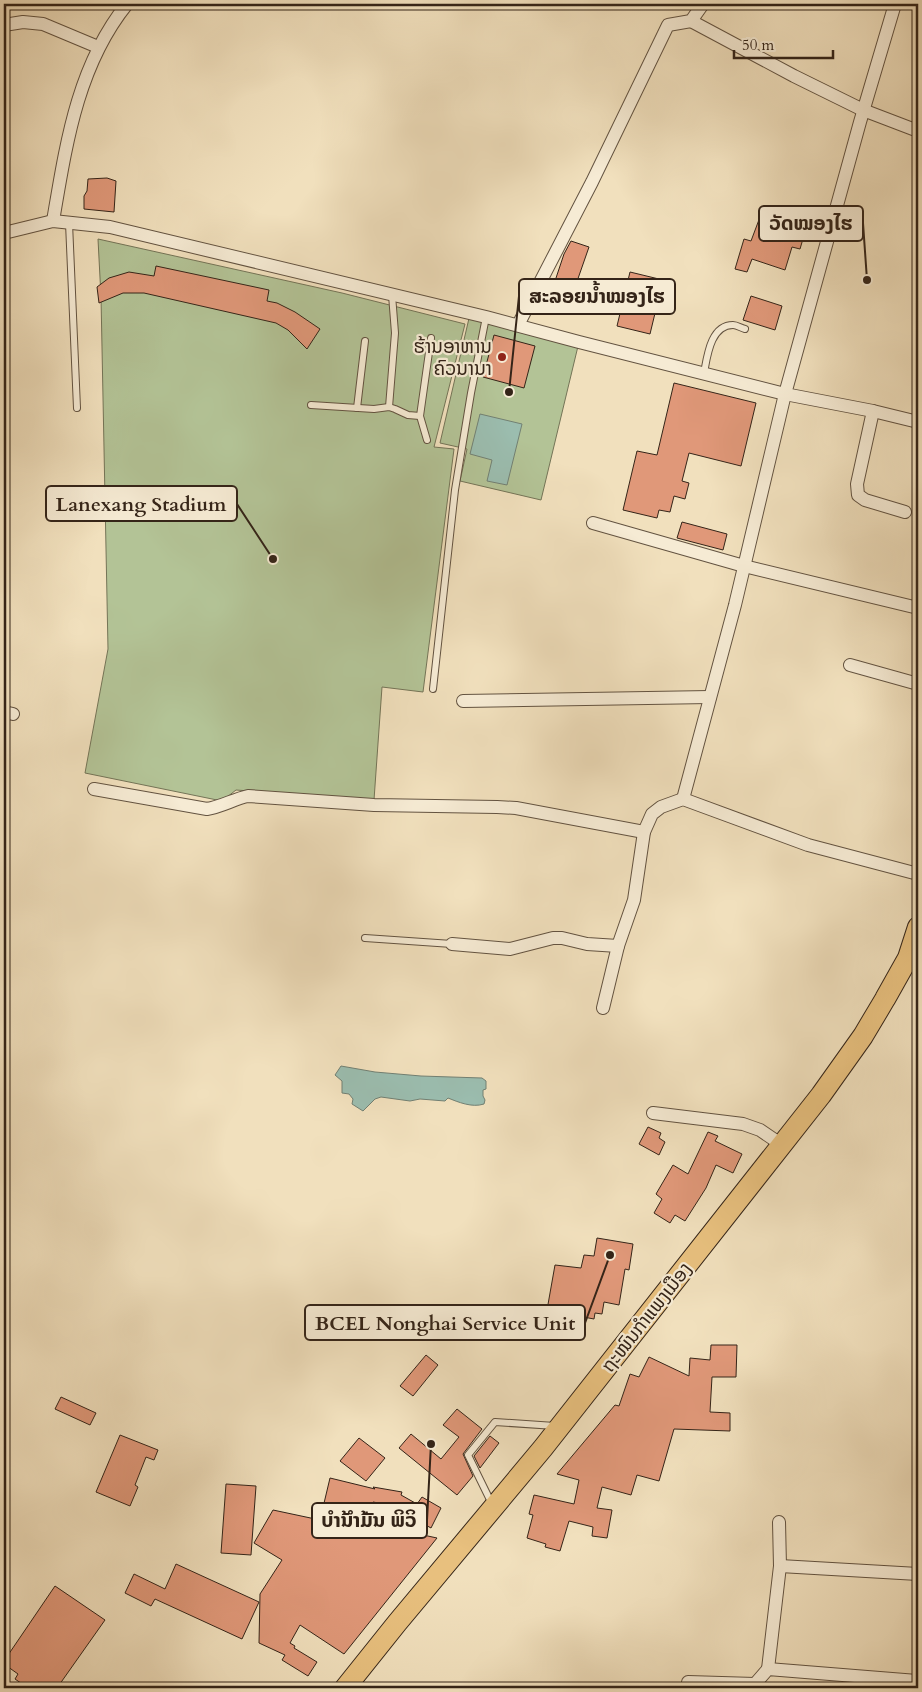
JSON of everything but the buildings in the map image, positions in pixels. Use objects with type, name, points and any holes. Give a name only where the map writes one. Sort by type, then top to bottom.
[{"type":"main road","name":"ຖະໜົນກຳແພງເມືອງ","points":[[346,1688],[397,1623],[560,1427],[821,1096],[913,963],[918,927]]},
{"type":"street","points":[[53,221],[63,163],[85,76],[98,47],[114,20],[127,4]]},
{"type":"street","points":[[691,21],[702,4]]},
{"type":"street","points":[[683,798],[744,566],[785,394],[863,110],[895,4]]},
{"type":"street","points":[[518,325],[592,182],[668,25],[691,21],[794,76],[863,110],[918,131]]},
{"type":"street","points":[[4,25],[23,22],[43,24],[98,47]]},
{"type":"street","points":[[4,233],[53,221],[110,227],[486,317],[785,394],[874,411],[918,422]]},
{"type":"street","points":[[874,411],[857,484],[858,495],[865,500],[905,512]]},
{"type":"street","points":[[593,523],[744,566],[918,608]]},
{"type":"street","points":[[850,665],[918,684]]},
{"type":"street","points":[[463,701],[710,697]]},
{"type":"street","points":[[94,789],[207,809],[217,808],[228,801],[248,796],[374,805],[516,808],[644,832]]},
{"type":"street","points":[[602,1008],[618,946],[634,900],[644,832],[652,814],[661,807],[683,798],[808,845],[918,874]]},
{"type":"street","points":[[452,944],[510,949],[553,938],[562,938],[587,944],[618,946]]},
{"type":"street","points":[[654,1113],[743,1124],[760,1130],[782,1145]]},
{"type":"street","points":[[688,1682],[755,1686],[768,1669],[780,1566],[780,1522]]},
{"type":"street","points":[[780,1566],[918,1574]]},
{"type":"street","points":[[768,1669],[917,1680]]},
{"type":"lane","points":[[69,223],[77,408]]},
{"type":"lane","points":[[388,407],[395,333],[392,295]]},
{"type":"lane","points":[[433,689],[455,490],[471,392],[486,317]]},
{"type":"lane","points":[[704,374],[710,344],[717,333],[725,327],[733,325],[745,329]]},
{"type":"lane","points":[[426,440],[420,416],[431,338]]},
{"type":"lane","points":[[357,408],[365,341]]},
{"type":"lane","points":[[311,405],[374,409],[388,407],[408,415],[420,416]]},
{"type":"lane","points":[[365,938],[452,944]]},
{"type":"lane","points":[[494,1508],[468,1455],[495,1422],[560,1427]]},
{"type":"green space","points":[[98,239],[342,293],[465,324],[434,447],[454,449],[423,692],[382,687],[374,800],[236,790],[222,801],[85,773],[108,649],[101,297]]},
{"type":"green space","points":[[470,314],[579,342],[541,500],[460,481],[467,449],[440,443]]},
{"type":"shaded area","points":[[480,414],[522,424],[507,485],[487,481],[492,460],[470,454]]},
{"type":"shaded area","points":[[341,1066],[375,1072],[421,1076],[482,1078],[486,1081],[486,1089],[483,1090],[484,1104],[470,1105],[448,1098],[445,1101],[420,1099],[410,1101],[381,1097],[375,1099],[363,1111],[352,1104],[353,1099],[349,1094],[342,1093],[342,1081],[335,1075]]},
{"type":"place","name":"ວັດໝອງໄຮ","points":[[867,280]]},
{"type":"place","name":"ຮ້ານອາຫານ ຄົວນານາ","points":[[502,357]]},
{"type":"place","name":"ສະລອຍນ້ຳໝອງໄຮ","points":[[509,392]]},
{"type":"place","name":"Lanexang Stadium","points":[[273,559]]},
{"type":"place","name":"BCEL Nonghai Service Unit","points":[[610,1255]]},
{"type":"place","name":"ບຳ້ນຳ້ມັນ ພິວິ","points":[[431,1444]]}]
